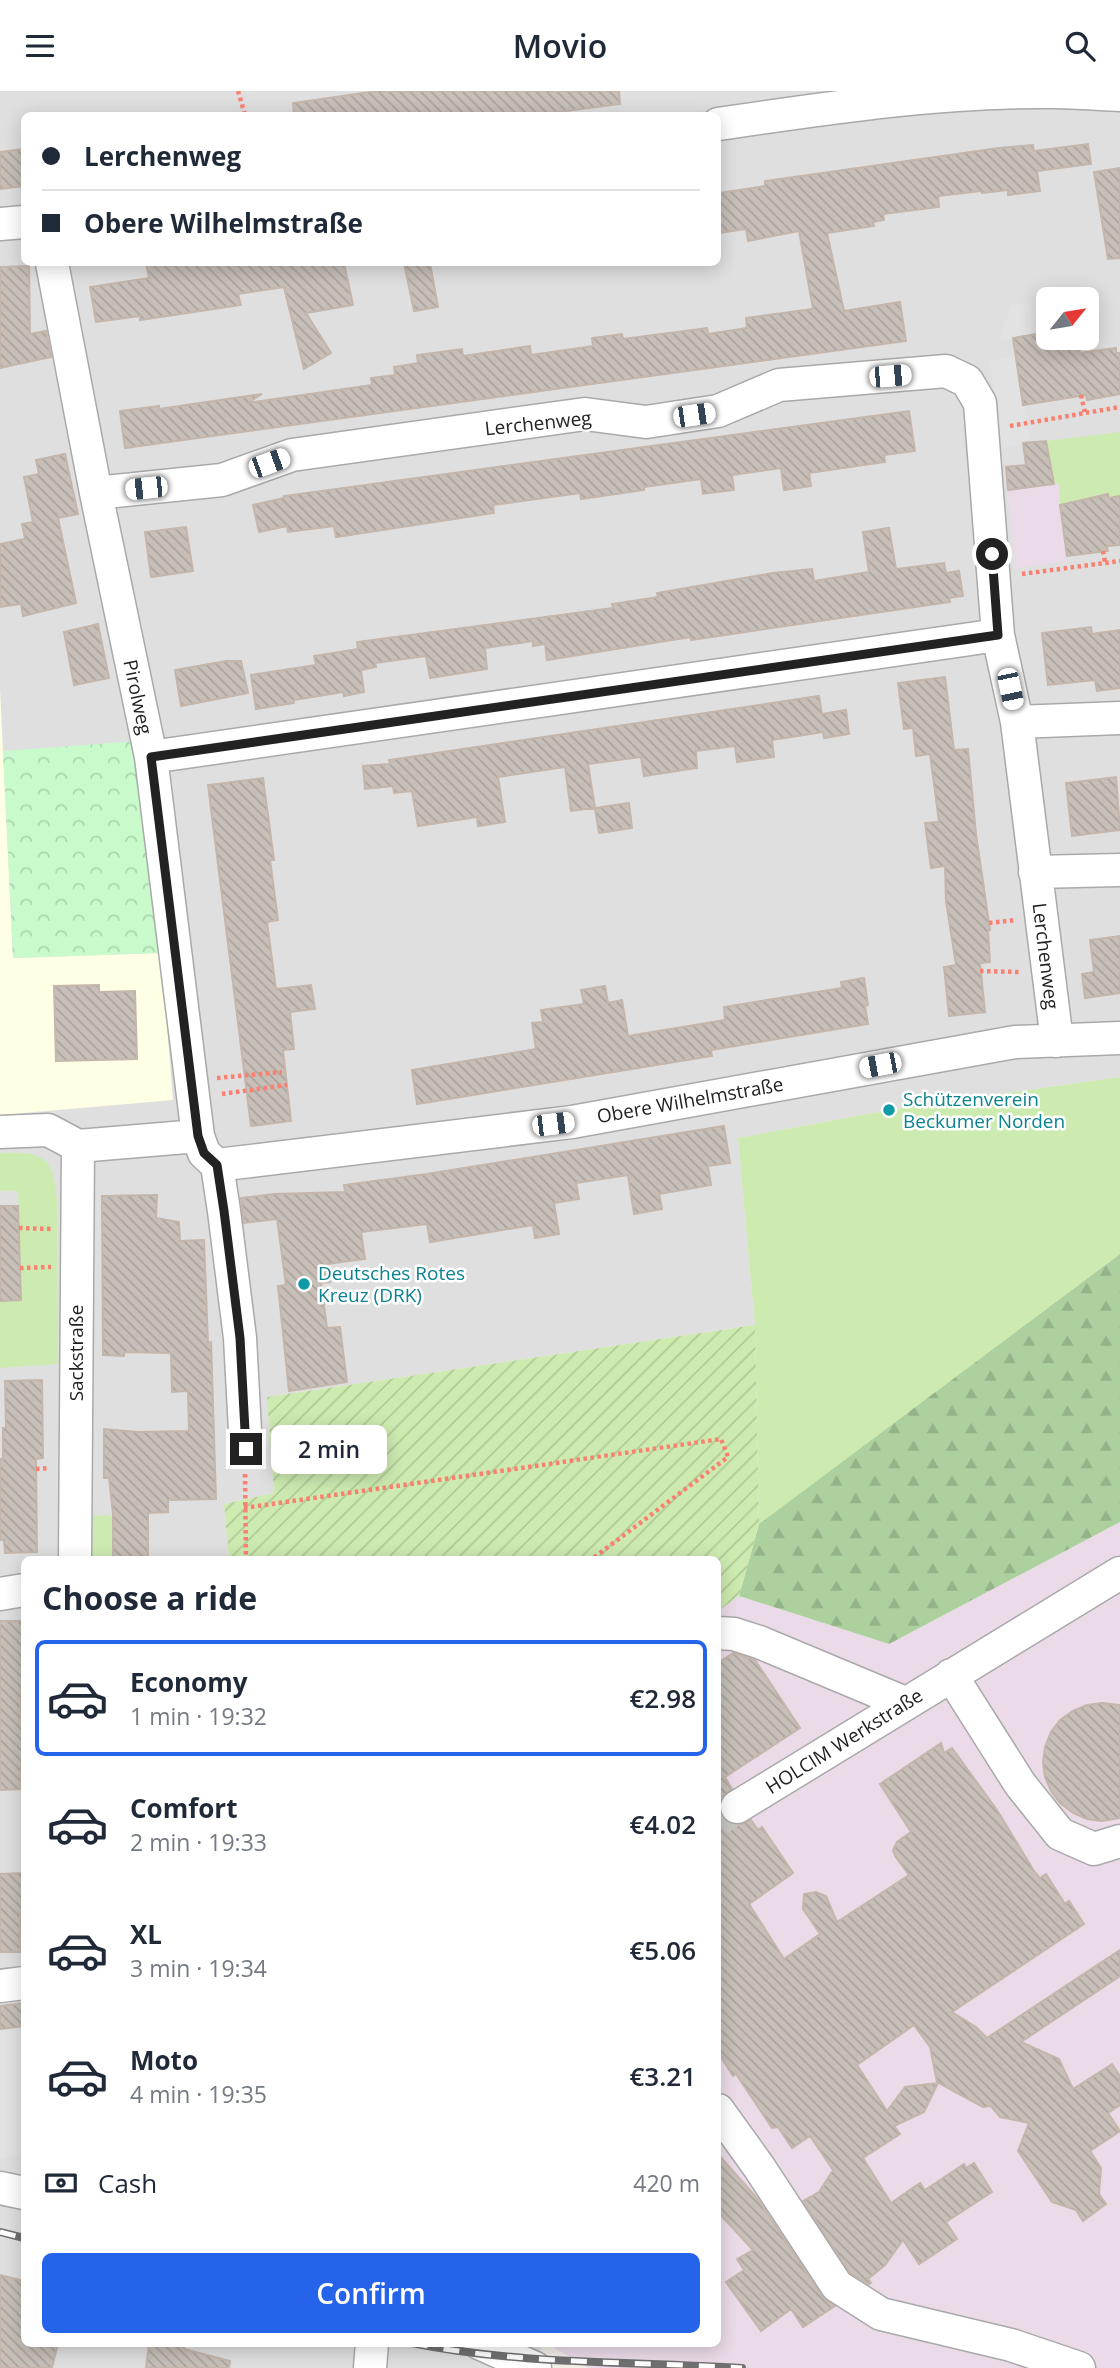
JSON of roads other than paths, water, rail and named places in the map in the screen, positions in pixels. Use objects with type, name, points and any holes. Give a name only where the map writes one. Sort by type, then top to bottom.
[{"type":"street","points":[[721,124],[842,106],[944,97],[1051,92],[1120,95]]},
{"type":"street","points":[[0,224],[21,222]]},
{"type":"street","name":"Pirolweg","points":[[53,266],[151,757],[198,1136]]},
{"type":"street","name":"Lerchenweg","points":[[96,493],[222,480],[292,455],[585,414],[646,422],[718,411],[779,385],[946,371],[967,381],[980,403],[998,635],[1017,722],[1057,1041]]},
{"type":"street","points":[[151,757],[998,635]]},
{"type":"street","points":[[1017,722],[1120,717]]},
{"type":"street","points":[[1035,872],[1120,870]]},
{"type":"street","name":"Obere Wilhelmstraße","points":[[217,1165],[572,1122],[1015,1042],[1120,1038]]},
{"type":"street","points":[[0,1132],[48,1131],[78,1146],[198,1136],[204,1153],[217,1165],[240,1338],[246,1449]]},
{"type":"street","name":"Sackstraße","points":[[75,1556],[78,1146]]},
{"type":"street","points":[[1078,1596],[1120,1554]]},
{"type":"street","name":"HOLCIM Werkstraße","points":[[737,1807],[1078,1596],[1120,1573]]},
{"type":"street","points":[[0,1594],[21,1590]]},
{"type":"street","points":[[721,1633],[734,1634],[759,1642],[905,1703]]},
{"type":"street","points":[[951,1675],[1020,1784],[1060,1834],[1094,1849],[1120,1840]]},
{"type":"street","points":[[0,1986],[21,1983]]},
{"type":"street","points":[[721,2114],[837,2286],[881,2314],[1011,2356],[1079,2368]]},
{"type":"street","points":[[0,2188],[21,2192]]},
{"type":"street","points":[[370,2368],[372,2347]]},
{"type":"street","points":[[488,2347],[536,2368]]},
{"type":"tunnel","points":[[721,1818],[737,1807]]},
{"type":"railway","points":[[0,2232],[21,2237]]},
{"type":"railway","points":[[435,2347],[535,2359],[742,2368]]},
{"type":"place","name":"Schützenverein Beckumer Norden","points":[[889,1110]]},
{"type":"place","name":"Deutsches Rotes Kreuz (DRK)","points":[[304,1284]]}]
